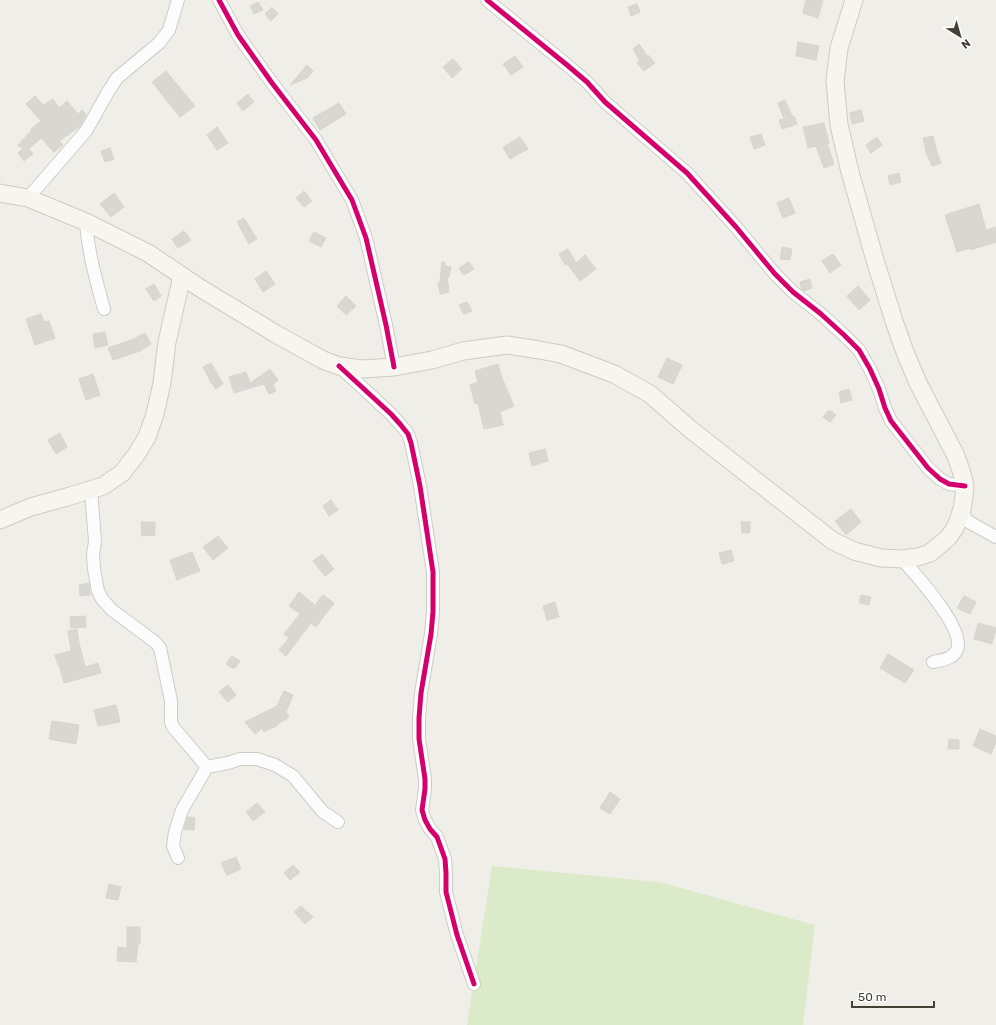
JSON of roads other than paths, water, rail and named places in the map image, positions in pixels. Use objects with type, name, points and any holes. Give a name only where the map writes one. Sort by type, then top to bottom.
[{"type":"main road","points":[[0,193],[28,198],[86,222],[148,253],[200,288],[276,334],[323,360],[338,366],[362,369],[394,366],[432,360],[463,351],[507,345],[561,354],[614,374],[650,394],[690,429],[833,541],[854,551],[881,558],[918,557],[930,553],[948,538],[955,528],[962,509],[965,486],[955,454],[918,383],[894,321],[850,172],[839,125],[835,81],[839,48],[854,0]]},
{"type":"main road","points":[[0,520],[31,507],[103,486],[122,473],[136,455],[147,437],[155,414],[162,383],[167,342],[182,276]]},
{"type":"street","points":[[28,198],[86,131],[117,78],[163,38],[169,30],[178,0]]},
{"type":"street","points":[[219,0],[238,35],[272,83],[316,140],[352,200],[366,238],[394,366]]},
{"type":"street","points":[[487,0],[587,82],[605,102],[687,173],[736,227],[775,274],[793,292],[821,314],[859,350],[870,369],[879,389],[885,408],[892,421],[928,468],[940,479],[950,484],[965,486]]},
{"type":"street","points":[[86,222],[93,269],[104,309]]},
{"type":"street","points":[[338,366],[396,419],[408,434],[411,443],[422,493],[433,572],[433,612],[431,634],[421,693],[419,718],[419,738],[425,779],[422,810],[425,820],[437,837],[445,859],[446,892],[457,935],[474,984]]},
{"type":"street","points":[[91,489],[95,542],[93,554],[94,569],[98,591],[102,600],[112,610],[155,642],[160,648],[171,701],[171,722],[173,727],[208,767]]},
{"type":"street","points":[[962,509],[967,521],[996,537]]},
{"type":"street","points":[[902,558],[936,600],[950,621],[957,637],[957,651],[948,658],[933,662]]},
{"type":"street","points":[[178,858],[173,846],[175,832],[182,810],[208,767],[240,759],[257,759],[275,765],[293,776],[323,812],[338,822]]}]
